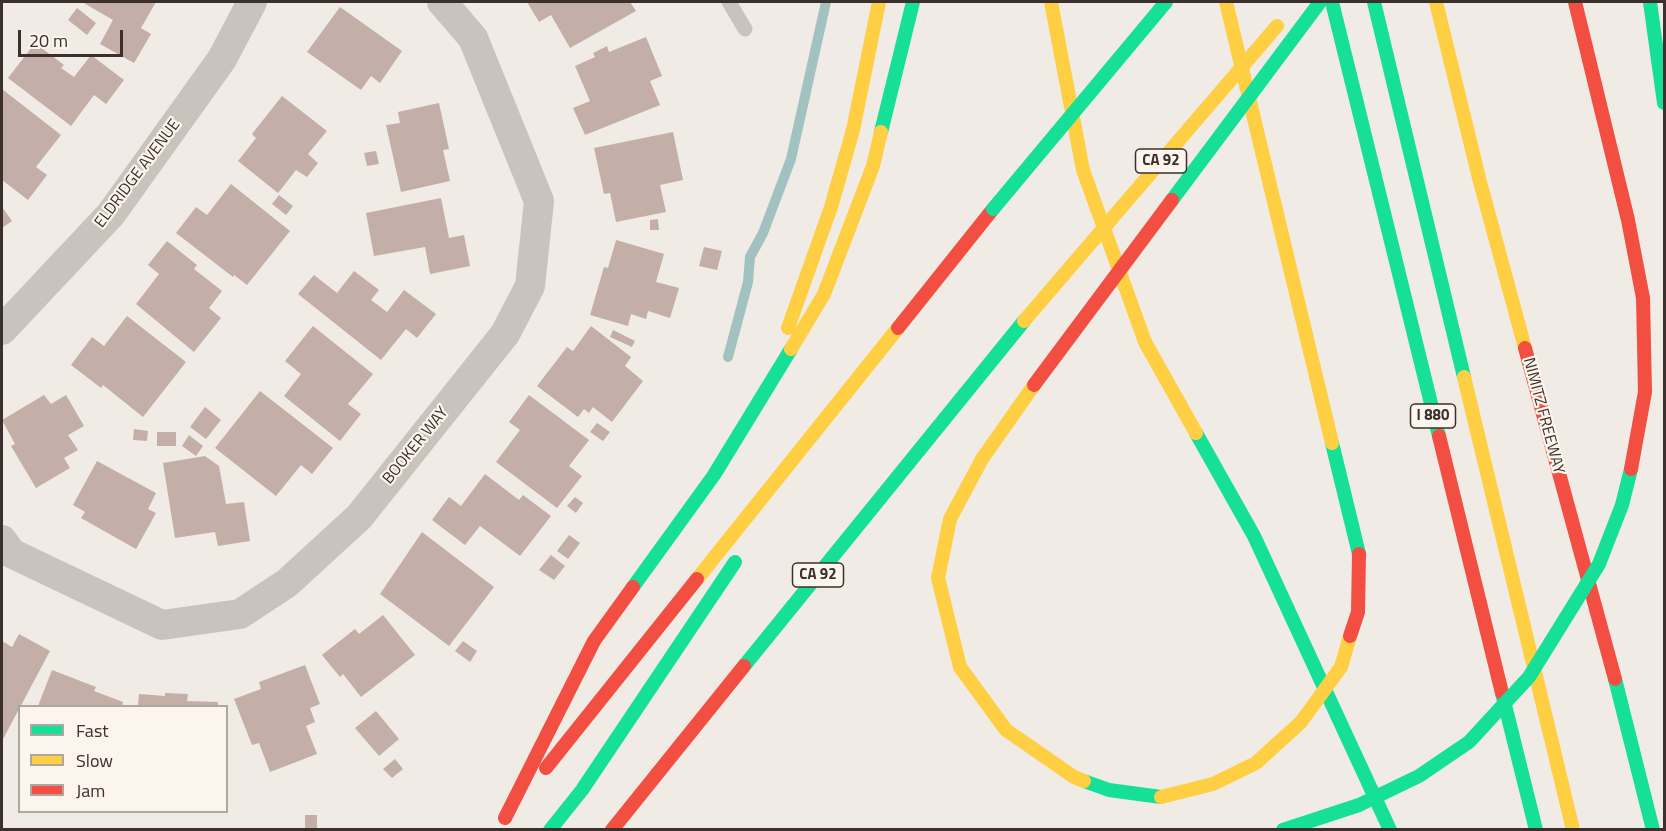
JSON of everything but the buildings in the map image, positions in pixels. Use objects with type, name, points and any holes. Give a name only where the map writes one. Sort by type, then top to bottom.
[{"type":"highway","points":[[769,387],[831,207],[850,141],[879,2]]},
{"type":"highway","points":[[505,818],[594,641],[714,475],[824,294],[873,166],[913,2]]},
{"type":"highway","points":[[1051,2],[1083,170],[1145,342],[1254,536],[1390,830]]},
{"type":"highway","points":[[495,830],[993,209],[1166,2]]},
{"type":"highway","points":[[1226,2],[1359,554],[1358,612],[1341,667],[1302,722],[1256,763],[1213,784],[1161,797],[1109,790],[1074,777],[1006,730],[960,667],[938,578],[950,519],[982,459],[1034,385],[1320,2]]},
{"type":"highway","name":"I 880","points":[[1332,2],[1536,830]]},
{"type":"highway","name":"I 880","points":[[1374,2],[1573,830]]},
{"type":"highway","name":"NIMITZ FREEWAY","points":[[1436,2],[1479,178],[1634,747],[1653,830]]},
{"type":"highway","points":[[1282,830],[1359,805],[1419,776],[1469,742],[1529,677],[1599,564],[1622,505],[1637,447],[1645,392],[1643,298],[1628,220],[1575,2]]},
{"type":"highway","points":[[1650,2],[1665,103]]},
{"type":"highway","name":"CA 92","points":[[612,830],[1024,321],[1283,19]]},
{"type":"highway","points":[[761,523],[861,374]]},
{"type":"highway","points":[[550,830],[582,790],[741,552]]},
{"type":"street","name":"ELDRIDGE AVENUE","points":[[2,330],[111,214],[222,59],[252,2]]},
{"type":"street","name":"BOOKER WAY","points":[[2,540],[11,553],[162,625],[240,614],[287,583],[359,517],[506,334],[530,286],[539,201],[473,38],[442,2]]},
{"type":"lane","points":[[729,2],[745,29]]},
{"type":"waterway","points":[[728,357],[748,282],[750,257],[763,233],[791,159],[826,2]]},
{"type":"traffic: fast","points":[[881,132],[913,2]]},
{"type":"traffic: fast","points":[[993,209],[1166,2]]},
{"type":"traffic: fast","points":[[1172,200],[1320,2]]},
{"type":"traffic: fast","points":[[1332,2],[1439,436]]},
{"type":"traffic: fast","points":[[1374,2],[1464,377]]},
{"type":"traffic: fast","points":[[1650,2],[1664,103]]},
{"type":"traffic: fast","points":[[744,666],[1024,321]]},
{"type":"traffic: fast","points":[[633,587],[714,475],[791,349]]},
{"type":"traffic: fast","points":[[1196,433],[1254,536],[1390,830]]},
{"type":"traffic: fast","points":[[1332,443],[1359,554]]},
{"type":"traffic: fast","points":[[1283,830],[1359,805],[1419,776],[1469,742],[1529,677],[1599,564],[1622,505],[1631,469]]},
{"type":"traffic: fast","points":[[550,830],[582,790],[735,562]]},
{"type":"traffic: fast","points":[[1615,679],[1653,830]]},
{"type":"traffic: fast","points":[[1502,693],[1536,830]]},
{"type":"traffic: fast","points":[[1084,781],[1109,790],[1161,797]]},
{"type":"traffic: slow","points":[[788,328],[831,207],[853,130],[879,2]]},
{"type":"traffic: slow","points":[[1051,2],[1083,170],[1145,342],[1196,433]]},
{"type":"traffic: slow","points":[[1226,2],[1332,443]]},
{"type":"traffic: slow","points":[[1436,2],[1479,178],[1525,348]]},
{"type":"traffic: slow","points":[[1024,321],[1277,26]]},
{"type":"traffic: slow","points":[[791,349],[824,294],[873,166],[881,132]]},
{"type":"traffic: slow","points":[[697,579],[898,328]]},
{"type":"traffic: slow","points":[[1464,377],[1573,830]]},
{"type":"traffic: slow","points":[[1034,385],[982,459],[950,519],[938,578],[960,667],[1006,730],[1074,777],[1084,781]]},
{"type":"traffic: slow","points":[[1161,797],[1213,784],[1256,763],[1301,722],[1341,667],[1350,636]]},
{"type":"traffic: jam","points":[[1575,2],[1628,220],[1643,298]]},
{"type":"traffic: jam","points":[[1034,385],[1172,200]]},
{"type":"traffic: jam","points":[[898,328],[993,209]]},
{"type":"traffic: jam","points":[[1631,469],[1645,392],[1643,298]]},
{"type":"traffic: jam","points":[[1525,348],[1615,679]]},
{"type":"traffic: jam","points":[[1439,436],[1502,693]]},
{"type":"traffic: jam","points":[[1350,636],[1358,612],[1359,554]]},
{"type":"traffic: jam","points":[[546,768],[697,579]]},
{"type":"traffic: jam","points":[[505,818],[594,641],[633,587]]},
{"type":"traffic: jam","points":[[612,830],[744,666]]}]
